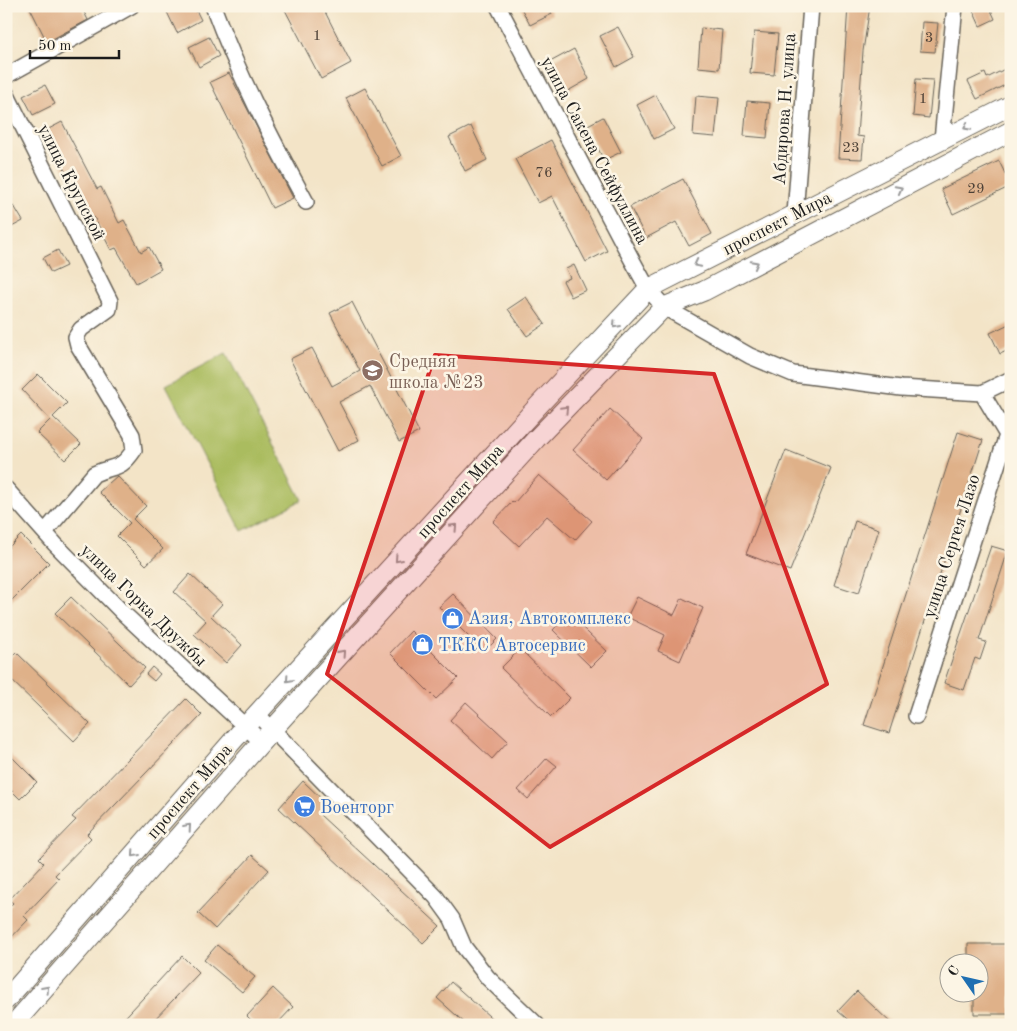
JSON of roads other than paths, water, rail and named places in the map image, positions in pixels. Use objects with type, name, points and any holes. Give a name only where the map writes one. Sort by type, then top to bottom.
[{"type":"main road","name":"проспект Мира","points":[[6,1000],[250,721],[648,288],[1011,105]]},
{"type":"main road","name":"проспект Мира","points":[[13,1025],[267,736],[529,446],[664,307],[704,291],[1011,131]]},
{"type":"street","points":[[6,76],[131,6]]},
{"type":"street","points":[[213,6],[229,49],[267,129],[306,202]]},
{"type":"street","name":"улица Сакена Сейфуллина","points":[[498,6],[648,288],[664,307]]},
{"type":"street","name":"Абдирова Н. улица","points":[[795,214],[810,6]]},
{"type":"street","points":[[942,140],[955,6]]},
{"type":"street","name":"улица Крупской","points":[[6,93],[105,287],[110,301],[109,309],[81,328],[76,337],[78,345],[132,435],[134,450],[126,462],[116,469],[104,469],[94,474],[45,532]]},
{"type":"street","points":[[664,307],[750,356],[794,374],[902,388],[982,394],[1011,379]]},
{"type":"street","name":"улица Сергея Лазо","points":[[916,716],[1009,437],[982,394]]},
{"type":"street","name":"улица Горка Дружбы","points":[[6,489],[122,613],[267,736],[436,897],[452,918],[464,947],[488,978],[537,1025]]},
{"type":"place","name":"Средняя школа №23","points":[[373,371]]},
{"type":"place","name":"Азия, Автокомплекс","points":[[452,618]]},
{"type":"place","name":"ТККС Автосервис","points":[[422,645]]},
{"type":"place","name":"Военторг","points":[[304,807]]}]
